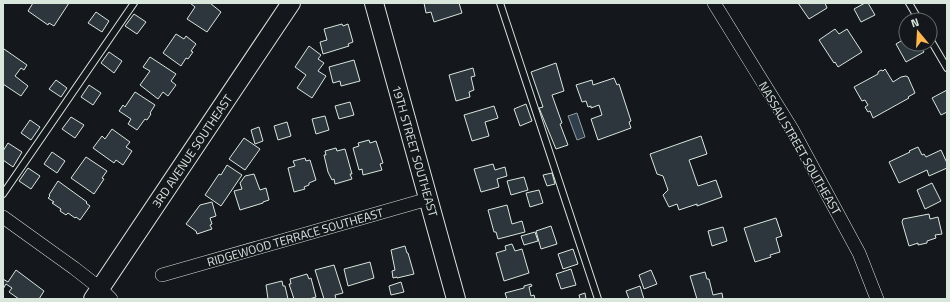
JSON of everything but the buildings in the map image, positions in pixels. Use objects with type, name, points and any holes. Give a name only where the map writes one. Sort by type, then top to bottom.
[{"type":"main road","name":"19TH STREET SOUTHEAST","points":[[374,3],[456,299]]},
{"type":"main road","name":"3RD AVENUE SOUTHEAST","points":[[102,296],[287,4]]},
{"type":"street","name":"NASSAU STREET SOUTHEAST","points":[[714,3],[793,131],[859,253],[877,299]]},
{"type":"street","name":"RIDGEWOOD TERRACE SOUTHEAST","points":[[162,274],[428,199]]},
{"type":"street","points":[[3,217],[102,296]]},
{"type":"lane","points":[[3,194],[134,3]]},
{"type":"lane","points":[[500,3],[598,299]]},
{"type":"lane","points":[[909,3],[914,12]]},
{"type":"lane","points":[[938,52],[947,68]]},
{"type":"water","points":[[577,113],[585,137],[577,140],[568,116]]}]
